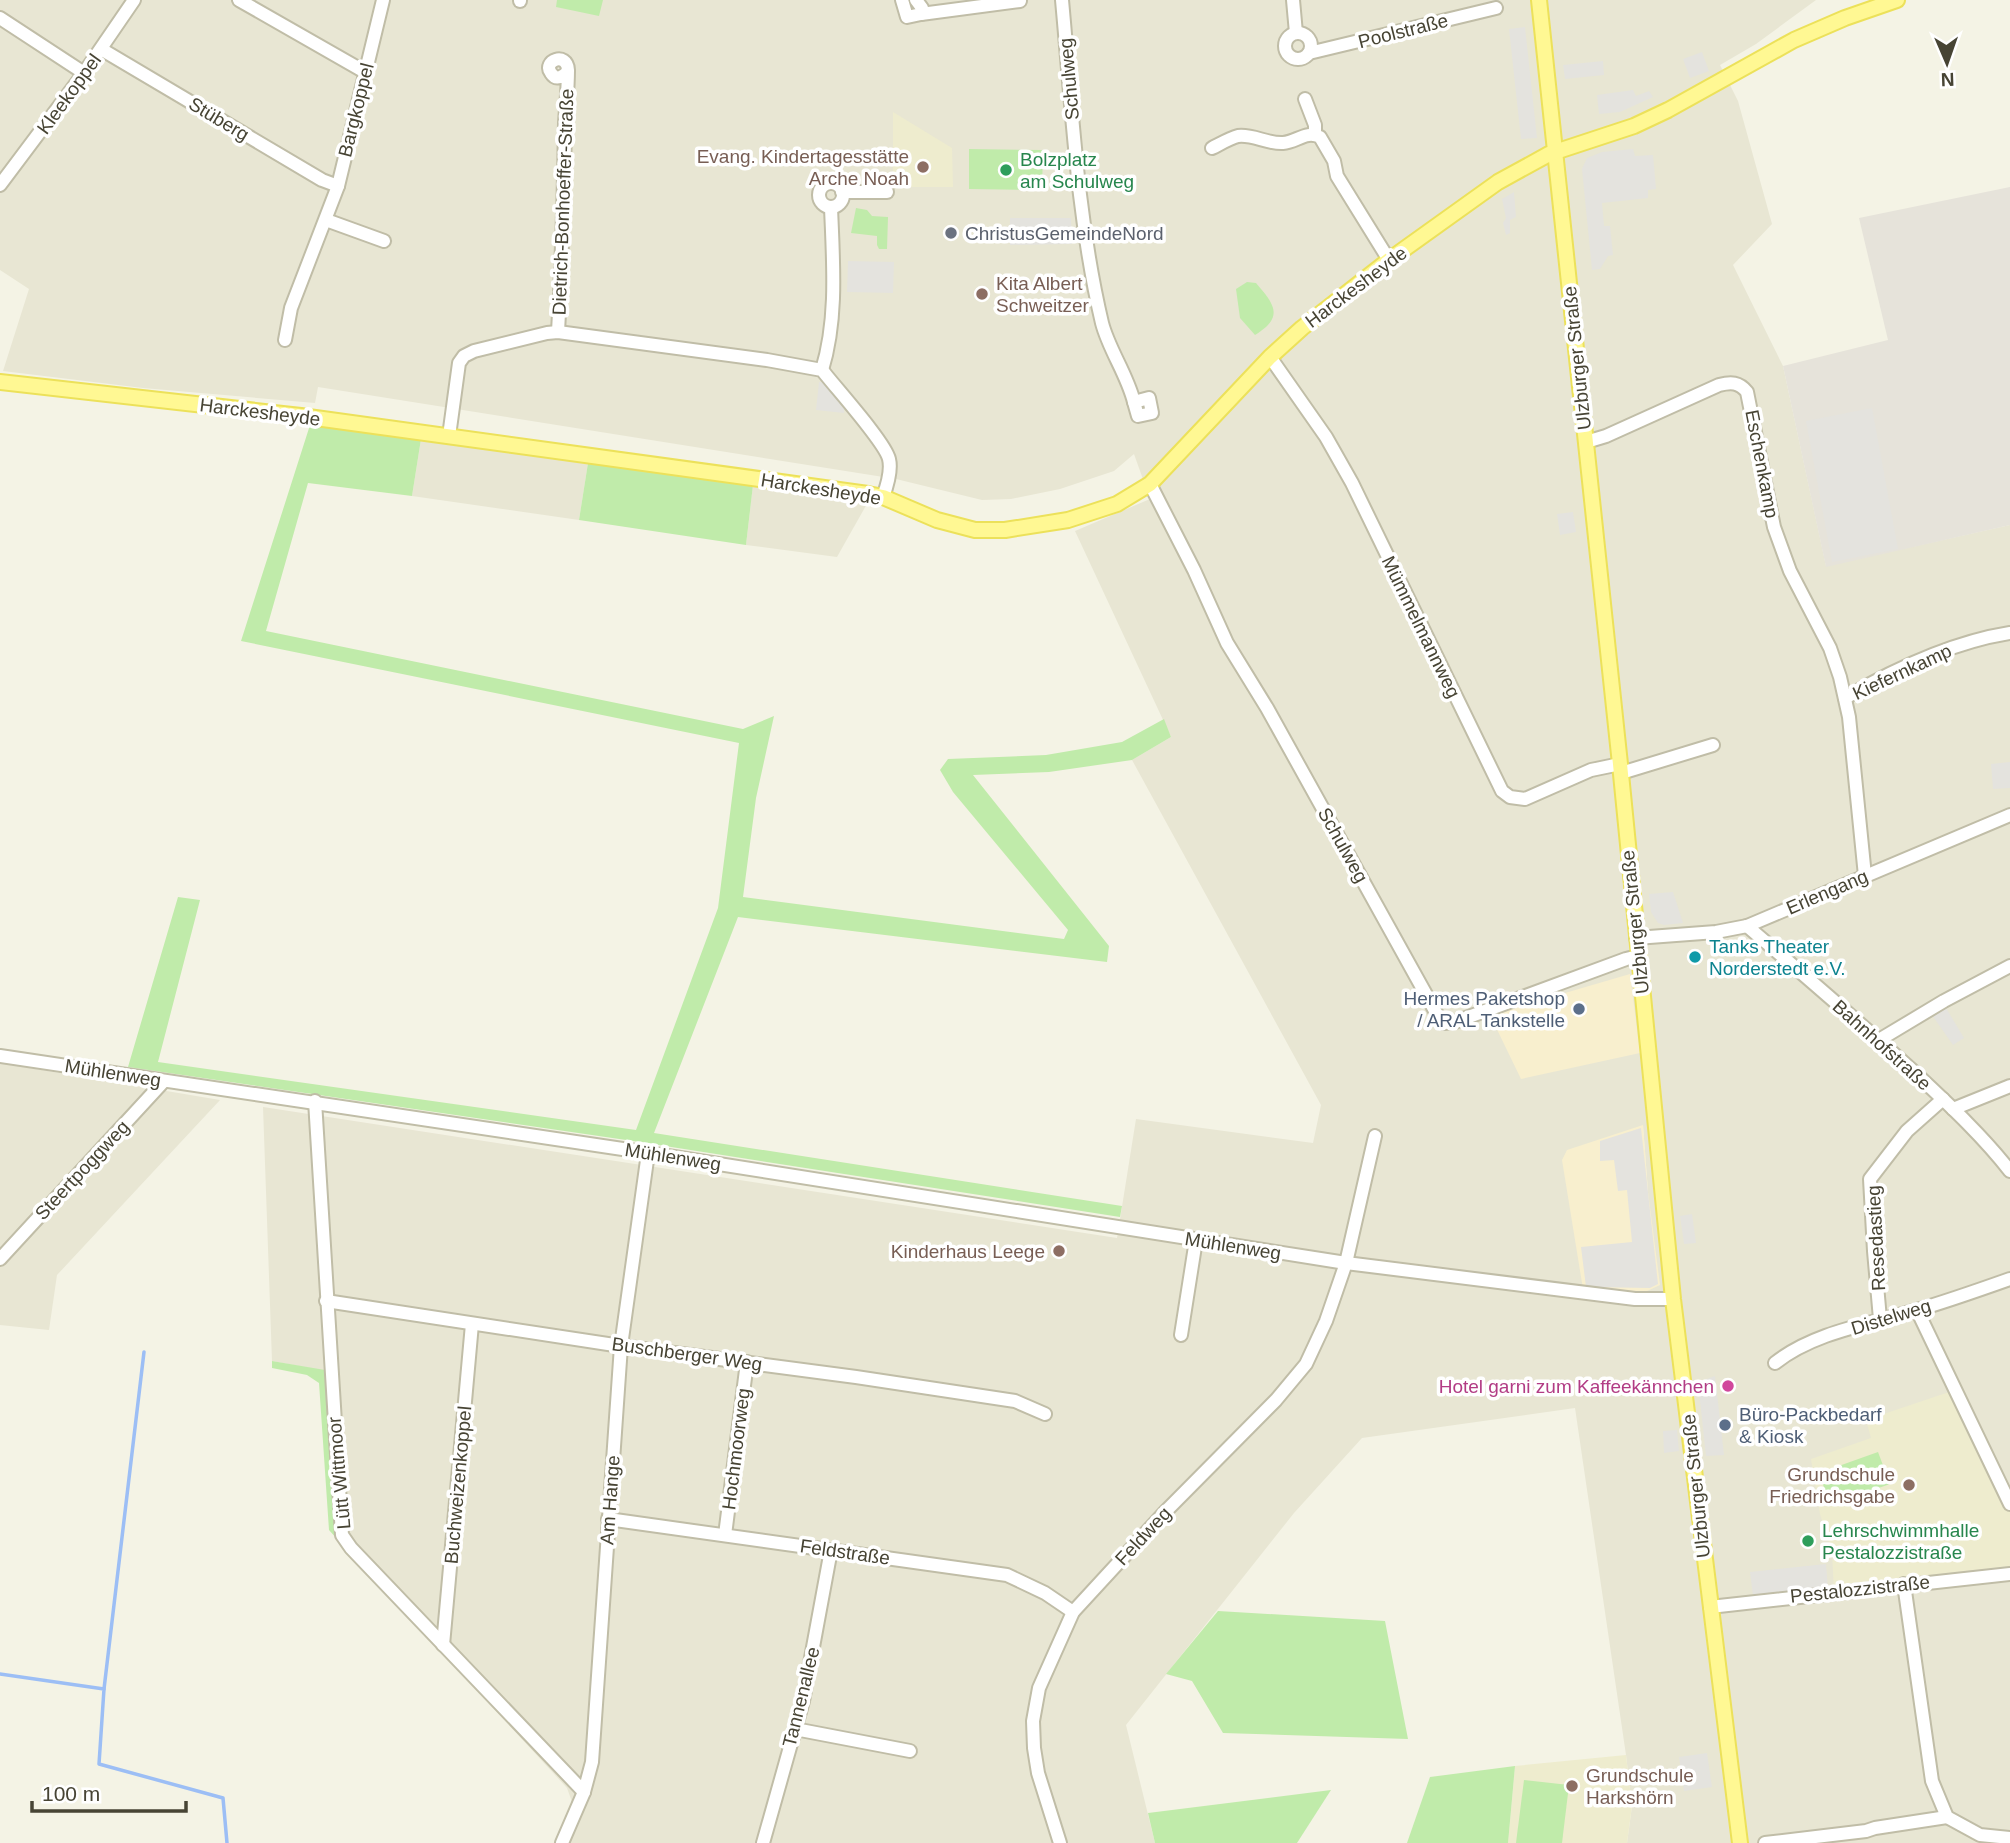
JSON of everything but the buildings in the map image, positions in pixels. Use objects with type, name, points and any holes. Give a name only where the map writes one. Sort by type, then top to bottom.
[{"type":"main road","name":"Ulzburger Straße","points":[[1539,0],[1673,1299],[1740,1843]]},
{"type":"main road","name":"Harckesheyde","points":[[0,382],[301,416],[883,497],[961,528],[975,530],[1005,530],[1068,520],[1098,512],[1123,501],[1150,484],[1270,357],[1301,328],[1389,260],[1492,187],[1554,153],[1634,126],[1686,102],[1748,64],[1827,26],[1896,0]]},
{"type":"street","name":"Kleekoppel","points":[[0,185],[102,49],[135,0]]},
{"type":"street","points":[[239,0],[365,72]]},
{"type":"street","name":"Bargkoppel","points":[[285,340],[291,308],[338,186],[383,0]]},
{"type":"street","points":[[902,0],[907,17],[1020,1]]},
{"type":"street","points":[[916,0],[922,8],[921,15]]},
{"type":"street","name":"Schulweg","points":[[1062,0],[1078,187],[1102,326],[1134,402]]},
{"type":"street","points":[[1293,0],[1296,33]]},
{"type":"street","name":"Poolstraße","points":[[1309,53],[1496,8]]},
{"type":"street","points":[[0,18],[84,73]]},
{"type":"street","points":[[1296,33],[1307,37],[1311,46],[1309,53],[1300,58],[1287,53],[1285,43],[1296,33]]},
{"type":"street","name":"Stüberg","points":[[102,49],[322,180],[338,186]]},
{"type":"street","name":"Dietrich-Bonhoeffer-Straße","points":[[558,332],[568,71]]},
{"type":"street","points":[[1304,99],[1315,125],[1315,135]]},
{"type":"street","points":[[1212,148],[1238,136],[1287,143],[1308,134],[1315,135],[1326,144],[1338,176],[1389,260]]},
{"type":"street","points":[[835,183],[842,192],[840,202],[831,207],[819,199],[819,192],[822,186],[835,183]]},
{"type":"street","points":[[842,192],[887,192]]},
{"type":"street","points":[[822,370],[830,344],[833,282],[831,207]]},
{"type":"street","points":[[326,220],[384,241]]},
{"type":"street","points":[[449,436],[459,363],[464,356],[486,348],[558,332],[757,358],[822,370],[867,425],[889,458],[888,480],[883,497]]},
{"type":"street","name":"Mümmelmannweg","points":[[1270,357],[1326,437],[1352,483],[1502,791],[1510,797],[1525,799],[1591,770],[1620,768],[1713,745]]},
{"type":"street","name":"Eschenkamp","points":[[1586,442],[1606,436],[1719,385],[1731,382],[1742,386],[1750,399],[1774,527],[1790,571],[1830,648],[1845,698]]},
{"type":"street","name":"Schulweg","points":[[1150,484],[1194,570],[1227,643],[1267,708],[1444,1023],[1455,1023],[1626,958],[1638,956]]},
{"type":"street","name":"Kiefernkamp","points":[[1865,876],[1845,698],[1876,680],[1978,638],[2010,633]]},
{"type":"street","name":"Erlengang","points":[[1636,938],[1716,932],[1747,926],[2010,815]]},
{"type":"street","name":"Bahnhofstraße","points":[[1747,926],[1879,1040],[1990,1146],[2010,1171]]},
{"type":"street","points":[[1879,1040],[2010,966]]},
{"type":"street","name":"Mühlenweg","points":[[0,1056],[315,1101],[1346,1263],[1635,1299],[1673,1299]]},
{"type":"street","name":"Steertpoggweg","points":[[0,1259],[164,1081]]},
{"type":"street","points":[[1953,1110],[2010,1086]]},
{"type":"street","name":"Resedastieg","points":[[1880,1320],[1870,1179],[1907,1130],[1942,1099]]},
{"type":"street","name":"Lütt Wittmoor","points":[[315,1101],[342,1535],[351,1548],[584,1792]]},
{"type":"street","points":[[1346,1263],[1375,1136]]},
{"type":"street","name":"Am Hange","points":[[562,1843],[584,1792],[592,1762],[621,1346],[648,1153]]},
{"type":"street","points":[[1181,1335],[1196,1240]]},
{"type":"street","name":"Feldweg","points":[[1060,1843],[1038,1773],[1033,1721],[1039,1688],[1073,1612],[1165,1512],[1276,1401],[1306,1364],[1326,1321],[1346,1263]]},
{"type":"street","name":"Distelweg","points":[[1775,1363],[1793,1348],[2010,1279]]},
{"type":"street","name":"Buschberger Weg","points":[[326,1301],[621,1346],[1015,1401],[1045,1414]]},
{"type":"street","points":[[1917,1310],[2010,1504]]},
{"type":"street","name":"Buchweizenkoppel","points":[[443,1645],[472,1324]]},
{"type":"street","name":"Hochmoorweg","points":[[725,1535],[747,1362]]},
{"type":"street","name":"Feldstraße","points":[[608,1519],[1007,1575],[1045,1593],[1073,1612]]},
{"type":"street","name":"Tannenallee","points":[[763,1843],[811,1664],[831,1550]]},
{"type":"street","name":"Pestalozzistraße","points":[[1710,1607],[2010,1574]]},
{"type":"street","points":[[1904,1584],[1932,1781],[1948,1817],[1980,1835],[2010,1838]]},
{"type":"street","points":[[795,1729],[910,1751]]},
{"type":"street","points":[[1765,1843],[1866,1837],[1875,1828],[1948,1817]]},
{"type":"shaded area","points":[[0,0],[1816,0],[1756,44],[1720,65],[1738,101],[1772,224],[1733,265],[1783,366],[1826,566],[2010,525],[2010,1843],[1627,1843],[1632,1806],[1626,1755],[1575,1408],[1362,1438],[1294,1513],[1126,1725],[1155,1843],[555,1843],[572,1802],[567,1788],[338,1540],[325,1371],[272,1361],[263,1107],[1117,1238],[1136,1119],[1313,1143],[1321,1105],[1132,760],[1171,737],[1075,531],[1150,499],[1134,454],[1114,471],[1060,489],[1011,499],[982,500],[896,479],[318,387],[315,403],[143,388],[3,371],[29,289],[0,270]],"holes":[[[1643,1125],[1648,1192],[1583,1289]]]},
{"type":"shaded area","points":[[1525,27],[1537,138],[1521,139],[1509,29]]},
{"type":"shaded area","points":[[1702,52],[1709,71],[1690,78],[1683,59]]},
{"type":"shaded area","points":[[1603,61],[1604,75],[1565,79],[1563,65]]},
{"type":"shaded area","points":[[1633,90],[1636,96],[1649,91],[1653,97],[1620,112],[1599,114],[1597,95]]},
{"type":"shaded area","name":"Evang. Kindertagesstätte Arche Noah","points":[[893,112],[952,148],[953,187],[893,187]]},
{"type":"shaded area","points":[[1633,149],[1635,156],[1653,155],[1656,189],[1648,190],[1648,198],[1602,203],[1604,226],[1610,226],[1613,255],[1608,256],[1600,269],[1592,270],[1582,169],[1587,158],[1602,152]]},
{"type":"shaded area","points":[[2010,187],[2010,525],[1826,567],[1783,366],[1888,340],[1859,218]]},
{"type":"shaded area","points":[[1514,192],[1516,217],[1510,220],[1510,233],[1506,235],[1502,199]]},
{"type":"shaded area","points":[[1010,218],[1071,218],[1072,244],[1010,245]]},
{"type":"shaded area","points":[[848,261],[894,262],[893,293],[847,292]]},
{"type":"shaded area","points":[[819,382],[822,382],[844,407],[844,413],[816,410]]},
{"type":"shaded area","points":[[1872,408],[1898,549],[1832,562],[1806,421]]},
{"type":"shaded area","points":[[421,439],[588,463],[579,520],[412,496]]},
{"type":"shaded area","points":[[753,485],[868,502],[837,557],[746,545]]},
{"type":"shaded area","points":[[1573,512],[1576,532],[1560,535],[1557,514]]},
{"type":"shaded area","points":[[2010,762],[2010,788],[1993,789],[1991,764]]},
{"type":"shaded area","points":[[1673,892],[1683,923],[1658,923],[1651,912],[1649,894]]},
{"type":"shaded area","points":[[1630,974],[1640,1053],[1521,1079],[1490,1015]]},
{"type":"shaded area","points":[[1946,1008],[1964,1038],[1953,1045],[1932,1015]]},
{"type":"shaded area","points":[[0,1063],[220,1100],[57,1275],[49,1330],[0,1325]]},
{"type":"shaded area","points":[[1643,1125],[1648,1192],[1660,1285],[1645,1292],[1583,1289],[1562,1160],[1567,1150]]},
{"type":"shaded area","points":[[1641,1128],[1658,1284],[1650,1288],[1586,1287],[1581,1247],[1632,1242],[1627,1190],[1618,1191],[1614,1160],[1600,1161],[1600,1141]]},
{"type":"shaded area","points":[[1692,1214],[1696,1243],[1684,1244],[1680,1216]]},
{"type":"shaded area","points":[[1715,1376],[1724,1455],[1706,1456],[1698,1382]]},
{"type":"shaded area","name":"Grundschule Friedrichsgabe","points":[[1955,1390],[2010,1504],[2010,1574],[1834,1592],[1832,1552],[1820,1514],[1811,1459],[1871,1438],[1866,1420]]},
{"type":"shaded area","points":[[1677,1430],[1679,1451],[1664,1453],[1663,1431]]},
{"type":"shaded area","points":[[1826,1564],[1828,1588],[1753,1596],[1750,1572]]},
{"type":"shaded area","points":[[1707,1753],[1712,1787],[1684,1791],[1679,1757]]},
{"type":"shaded area","name":"Grundschule Harkshörn","points":[[1626,1755],[1632,1806],[1627,1843],[1508,1843],[1515,1766]]},
{"type":"green space","points":[[557,0],[603,0],[599,16],[556,7]]},
{"type":"green space","name":"Bolzplatz am Schulweg","points":[[969,149],[1043,150],[1042,190],[969,189]]},
{"type":"green space","points":[[856,208],[867,210],[872,216],[888,217],[887,249],[879,249],[877,236],[851,233]]},
{"type":"green space","points":[[1247,282],[1256,283],[1274,310],[1270,322],[1255,335],[1240,318],[1236,289]]},
{"type":"green space","points":[[310,425],[421,439],[412,496],[308,483],[266,631],[743,729],[774,716],[756,798],[743,897],[1064,939],[1068,930],[953,792],[940,770],[948,759],[1046,755],[1122,742],[1164,719],[1171,737],[1132,760],[1049,772],[973,775],[1109,946],[1107,962],[738,917],[654,1133],[1122,1206],[1120,1217],[633,1141],[128,1067],[178,897],[200,900],[158,1062],[636,1130],[718,908],[739,743],[241,641]]},
{"type":"green space","points":[[588,463],[753,485],[746,545],[579,520]]},
{"type":"green space","points":[[272,1361],[325,1370],[338,1540],[329,1530],[319,1383],[307,1375],[272,1368]]},
{"type":"green space","points":[[1878,1452],[1890,1484],[1830,1505],[1819,1473]]},
{"type":"green space","points":[[1218,1611],[1385,1621],[1408,1739],[1223,1733],[1192,1681],[1166,1674]]},
{"type":"green space","points":[[1515,1766],[1508,1843],[1407,1843],[1430,1777]]},
{"type":"green space","points":[[1524,1780],[1569,1785],[1562,1843],[1516,1843]]},
{"type":"green space","points":[[1331,1790],[1297,1843],[1155,1843],[1148,1813]]},
{"type":"waterway","points":[[104,1689],[144,1352]]},
{"type":"waterway","points":[[0,1674],[104,1689],[99,1764],[223,1798],[227,1843]]},
{"type":"place","name":"Evang. Kindertagesstätte Arche Noah","points":[[923,167]]},
{"type":"place","name":"Bolzplatz am Schulweg","points":[[1006,170]]},
{"type":"place","name":"ChristusGemeindeNord","points":[[951,233]]},
{"type":"place","name":"Kita Albert Schweitzer","points":[[982,294]]},
{"type":"place","name":"Tanks Theater Norderstedt e.V.","points":[[1695,957]]},
{"type":"place","name":"Hermes Paketshop / ARAL Tankstelle","points":[[1579,1009]]},
{"type":"place","name":"Kinderhaus Leege","points":[[1059,1251]]},
{"type":"place","name":"Hotel garni zum Kaffeekännchen","points":[[1728,1386]]},
{"type":"place","name":"Büro-Packbedarf & Kiosk","points":[[1725,1425]]},
{"type":"place","name":"Grundschule Friedrichsgabe","points":[[1909,1485]]},
{"type":"place","name":"Lehrschwimmhalle Pestalozzistraße","points":[[1808,1541]]},
{"type":"place","name":"Grundschule Harkshörn","points":[[1572,1786]]}]
